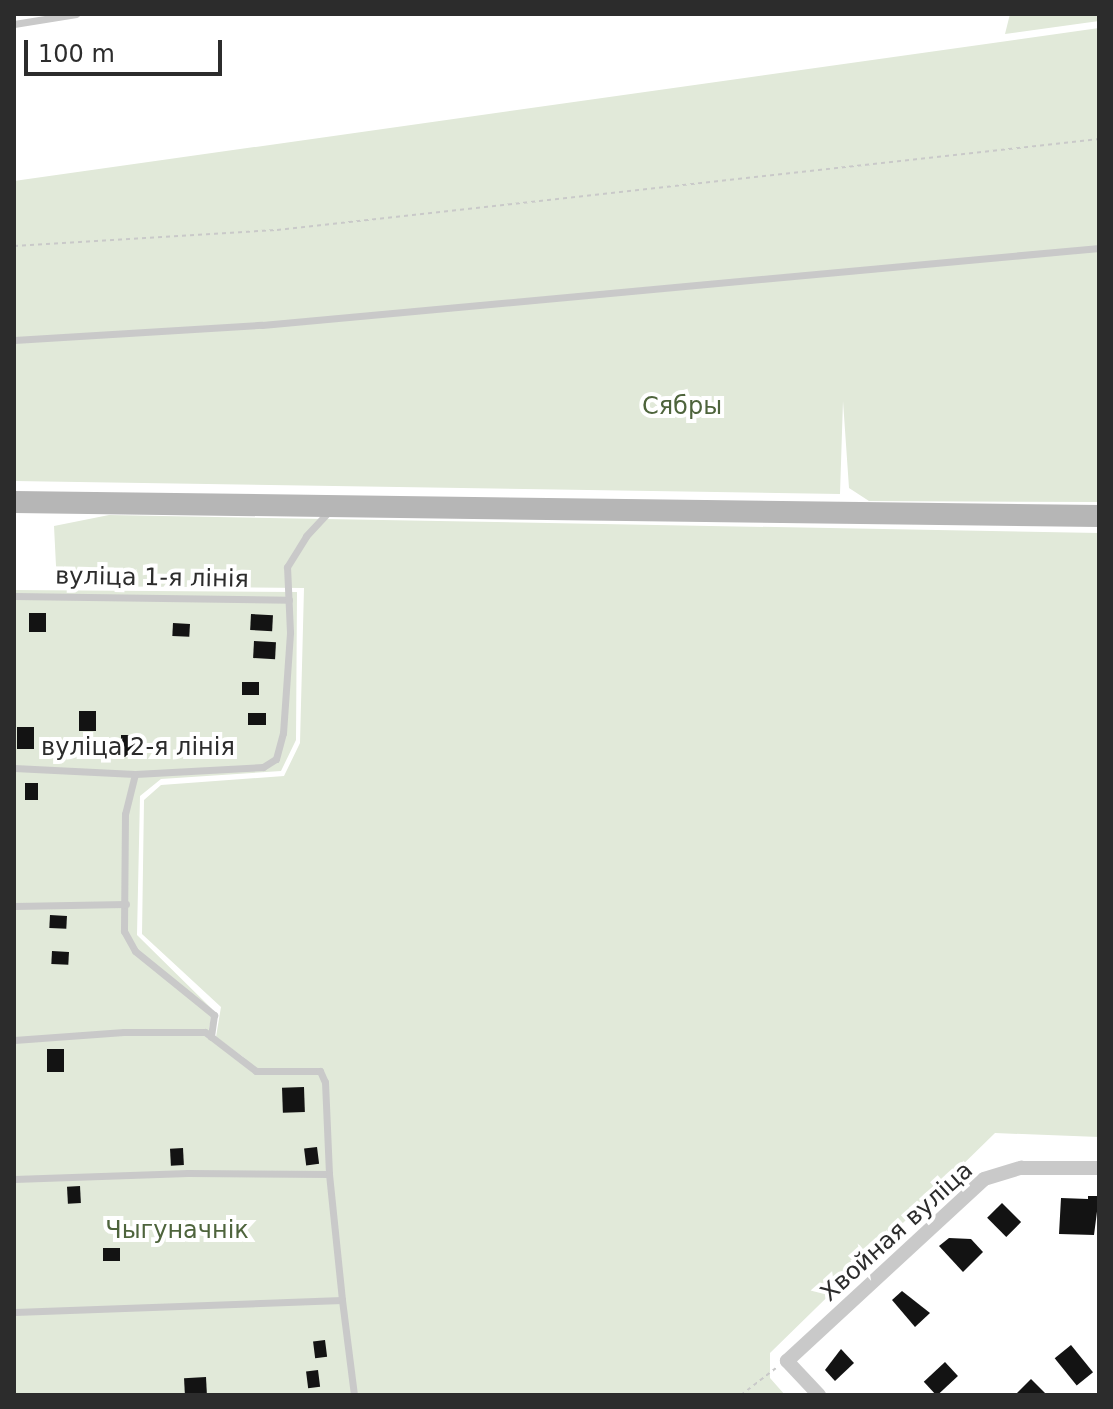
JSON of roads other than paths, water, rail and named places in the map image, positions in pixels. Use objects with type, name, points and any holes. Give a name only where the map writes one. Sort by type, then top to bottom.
[{"type":"main road","points":[[14,502],[1099,516]]},
{"type":"street","name":"Хвойная вуліца","points":[[819,1395],[787,1361],[984,1179],[1021,1168],[1099,1168]]},
{"type":"lane","points":[[14,24],[76,14]]},
{"type":"lane","points":[[14,340],[262,325],[1099,248]]},
{"type":"lane","points":[[289,600],[287,567],[306,536],[333,507]]},
{"type":"lane","name":"вуліца 1-я лінія","points":[[14,596],[289,600]]},
{"type":"lane","name":"вуліца 2-я лінія","points":[[14,768],[135,774],[263,767],[276,759],[283,733],[290,632],[289,600]]},
{"type":"lane","points":[[135,774],[125,814],[124,931],[135,951],[214,1015],[211,1037]]},
{"type":"lane","points":[[14,906],[126,904]]},
{"type":"lane","points":[[14,1040],[137,1031],[205,1032],[256,1071],[320,1071],[325,1082],[329,1174],[354,1395]]},
{"type":"lane","points":[[14,1179],[188,1173],[329,1174]]},
{"type":"lane","points":[[14,1312],[342,1300]]},
{"type":"park label","name":"Сябры","points":[[682,407]]},
{"type":"park label","name":"Чыгуначнік","points":[[177,1231]]}]
